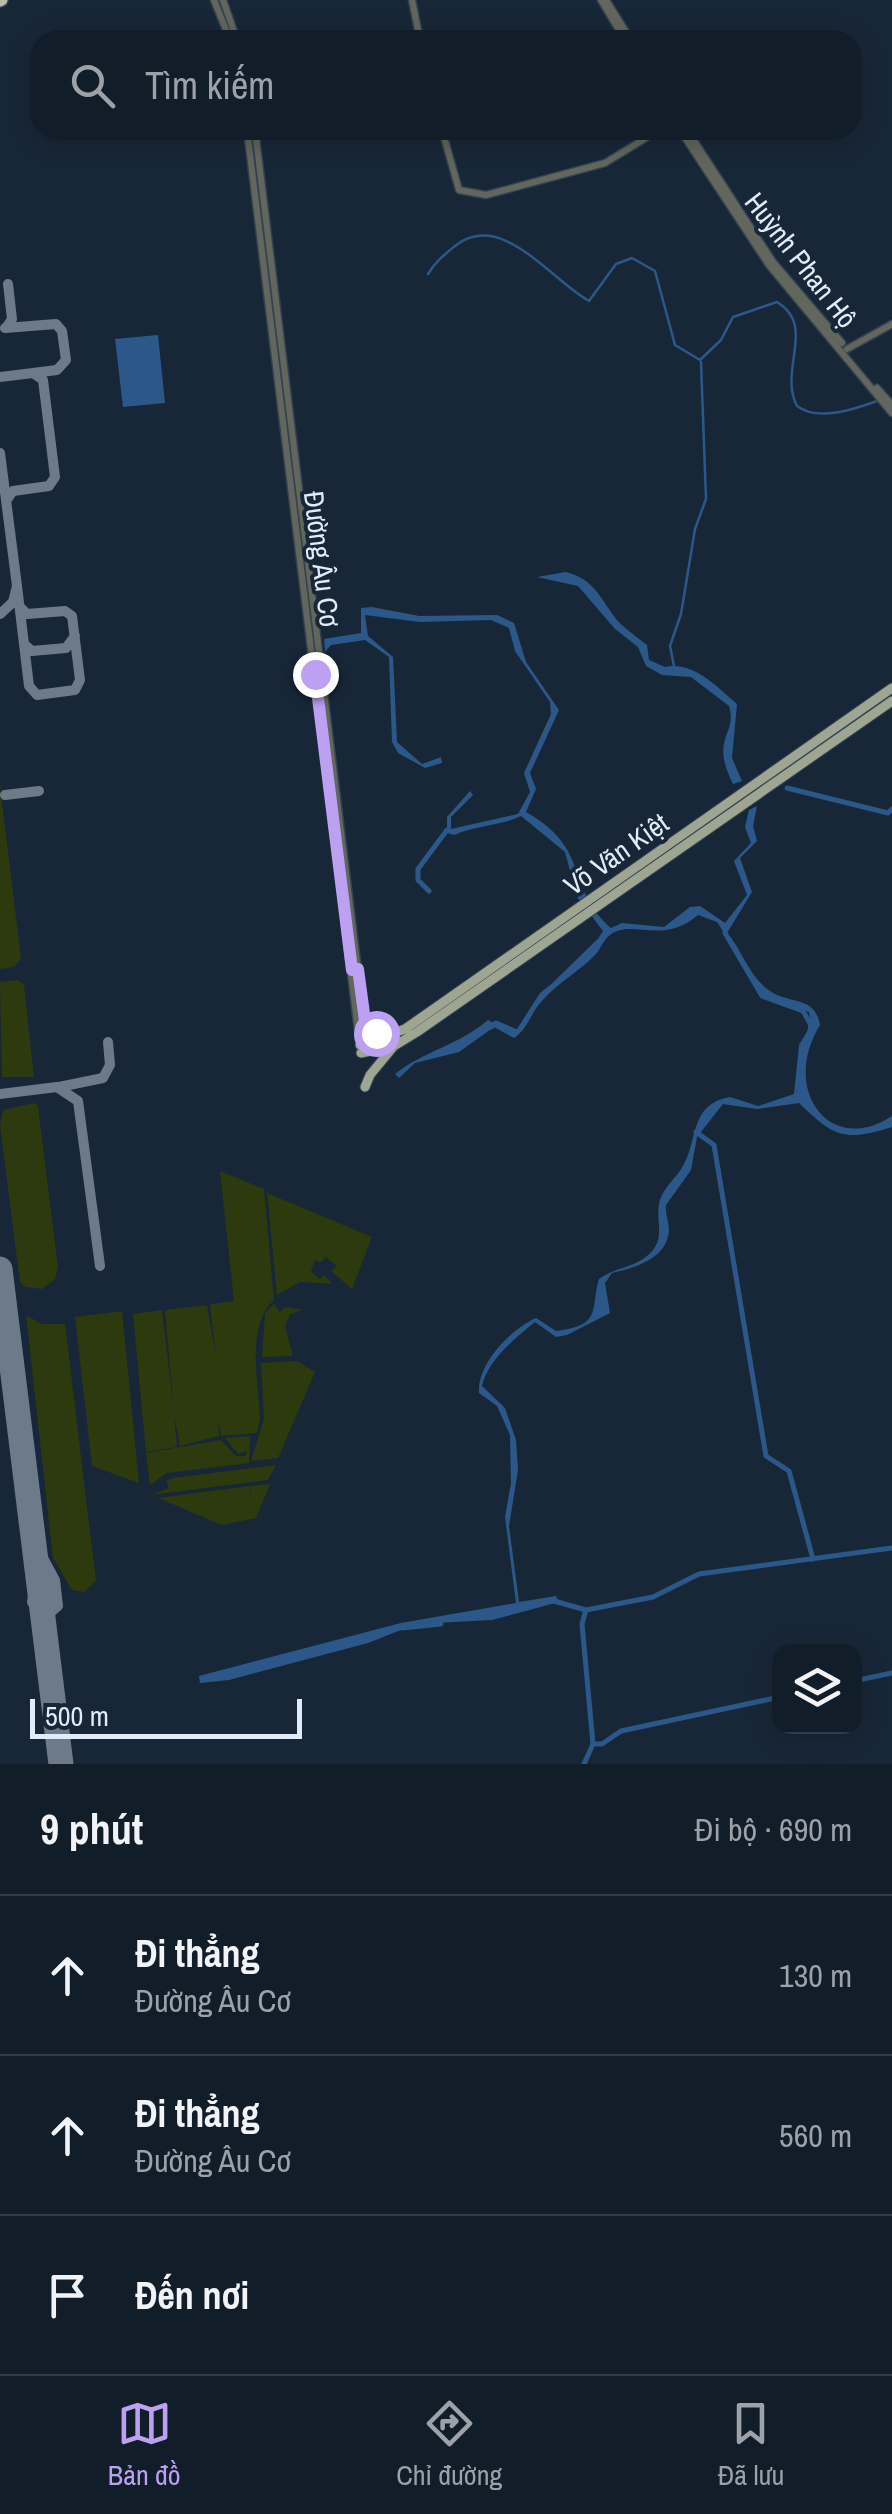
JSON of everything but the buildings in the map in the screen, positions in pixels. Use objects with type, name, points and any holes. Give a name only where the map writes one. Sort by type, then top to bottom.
[{"type":"main road","name":"Võ Văn Kiệt","points":[[818,747],[892,688]]},
{"type":"main road","name":"Võ Văn Kiệt","points":[[364,1048],[393,1041],[818,747],[892,701]]},
{"type":"main road","points":[[365,1021],[376,1033],[393,1041],[365,1088]]},
{"type":"street","points":[[214,0],[229,30]]},
{"type":"street","points":[[222,0],[231,30]]},
{"type":"street","points":[[412,0],[418,30]]},
{"type":"street","points":[[603,0],[622,30]]},
{"type":"street","name":"Đường Âu Cơ","points":[[248,140],[308,589]]},
{"type":"street","name":"Đường Âu Cơ","points":[[256,140],[364,1048]]},
{"type":"street","points":[[445,140],[459,190],[486,195],[605,164],[644,140]]},
{"type":"street","name":"Huỳnh Phan Hộ","points":[[690,140],[769,264],[892,413]]},
{"type":"street","name":"Huỳnh Phan Hộ","points":[[691,140],[773,262],[892,405]]},
{"type":"street","name":"Huỳnh Phan Hộ","points":[[847,349],[892,324]]},
{"type":"street","name":"Đường Âu Cơ","points":[[355,969],[365,1021],[364,1048]]},
{"type":"green space","points":[[0,785],[21,959],[14,967],[0,969]]},
{"type":"green space","points":[[18,980],[24,985],[34,1077],[2,1077],[0,982]]},
{"type":"green space","points":[[34,1103],[38,1106],[58,1267],[55,1279],[42,1289],[25,1287],[20,1282],[0,1125],[3,1110]]},
{"type":"green space","points":[[220,1171],[264,1189],[274,1300],[259,1325],[257,1340],[257,1433],[221,1436],[218,1420],[219,1436],[180,1446],[174,1414],[177,1447],[146,1452],[133,1314],[162,1310],[174,1411],[165,1310],[207,1305],[216,1357],[210,1304],[234,1301]]},
{"type":"green space","points":[[267,1193],[372,1237],[352,1289],[331,1271],[337,1266],[326,1257],[321,1262],[315,1260],[311,1271],[319,1279],[325,1275],[332,1284],[300,1282],[277,1295]]},
{"type":"green space","points":[[274,1304],[280,1312],[285,1307],[303,1310],[290,1314],[285,1327],[293,1356],[262,1357],[265,1313]]},
{"type":"green space","points":[[122,1311],[139,1483],[92,1466],[75,1317]]},
{"type":"green space","points":[[26,1315],[41,1324],[65,1324],[96,1581],[84,1592],[72,1590],[53,1558]]},
{"type":"green space","points":[[297,1361],[315,1372],[278,1458],[251,1461],[264,1419],[261,1363]]},
{"type":"green space","points":[[250,1436],[249,1463],[167,1473],[150,1485],[146,1453],[221,1440],[236,1456],[246,1456],[246,1451],[238,1454],[225,1438]]},
{"type":"green space","points":[[276,1465],[268,1480],[151,1495],[169,1488],[166,1481],[173,1478]]},
{"type":"green space","points":[[270,1484],[256,1518],[222,1525],[158,1498],[249,1486],[252,1502],[250,1486]]},
{"type":"water","points":[[158,335],[165,403],[123,407],[115,339]]},
{"type":"water","points":[[566,572],[596,590],[616,619],[647,645],[649,660],[665,667],[695,671],[737,704],[732,758],[742,781],[733,784],[726,768],[724,746],[731,716],[729,706],[691,677],[662,675],[646,666],[638,647],[615,629],[578,586],[537,577]]},
{"type":"water","points":[[361,608],[419,616],[497,615],[514,623],[526,662],[559,710],[530,773],[536,789],[526,812],[561,840],[587,898],[611,928],[622,923],[664,927],[690,907],[700,906],[725,923],[747,895],[734,861],[751,843],[745,827],[749,810],[757,806],[753,826],[757,841],[740,858],[752,892],[727,933],[763,985],[807,1005],[817,1016],[820,1025],[809,1049],[806,1072],[809,1093],[818,1110],[831,1122],[849,1128],[869,1127],[892,1116],[892,1127],[851,1135],[831,1129],[799,1103],[757,1109],[723,1104],[697,1137],[691,1170],[666,1205],[669,1230],[662,1249],[648,1261],[612,1273],[605,1283],[610,1313],[556,1337],[535,1322],[496,1359],[482,1386],[505,1408],[516,1440],[518,1470],[509,1526],[519,1602],[556,1596],[559,1602],[492,1620],[416,1624],[368,1643],[229,1680],[200,1683],[199,1676],[401,1623],[516,1603],[505,1517],[511,1483],[510,1435],[497,1406],[479,1393],[490,1359],[516,1330],[536,1318],[556,1331],[588,1320],[599,1279],[613,1272],[641,1260],[656,1245],[661,1198],[684,1164],[697,1124],[708,1107],[730,1097],[758,1106],[794,1094],[799,1045],[811,1025],[809,1012],[766,999],[717,922],[698,915],[672,929],[628,929],[610,935],[590,960],[548,995],[514,1038],[494,1027],[459,1052],[415,1063],[399,1078],[395,1074],[406,1066],[488,1020],[508,1031],[517,1029],[540,993],[587,956],[603,931],[577,897],[565,852],[521,816],[454,835],[447,832],[447,817],[470,791],[473,795],[451,817],[451,829],[518,814],[530,792],[524,773],[551,714],[550,702],[515,651],[509,628],[491,620],[420,622],[365,615],[368,636],[393,657],[397,742],[422,764],[441,757],[442,763],[425,768],[398,753],[392,742],[389,657],[365,640],[331,645],[325,652],[324,639],[361,633]]},
{"type":"waterway","points":[[428,274],[455,246],[472,237],[490,236],[525,252],[589,301],[616,264],[632,258],[655,271],[675,345],[700,360],[721,340],[733,317],[777,302],[789,312],[794,323],[791,378],[797,406],[826,414],[877,401]]},
{"type":"waterway","points":[[674,666],[670,646],[681,614],[695,529],[706,499],[701,362]]},
{"type":"waterway","points":[[787,788],[888,813],[892,809]]},
{"type":"waterway","points":[[429,891],[418,880],[418,869],[447,830],[452,832]]},
{"type":"waterway","points":[[725,933],[762,996],[803,1011],[810,1031]]},
{"type":"waterway","points":[[556,983],[598,942]]},
{"type":"waterway","points":[[491,1027],[496,1023],[517,1032]]},
{"type":"waterway","points":[[696,1132],[714,1145],[766,1456],[789,1471],[813,1559]]},
{"type":"waterway","points":[[554,1601],[586,1610],[653,1597],[699,1574],[892,1548]]},
{"type":"waterway","points":[[584,1764],[593,1744],[582,1624],[586,1610]]},
{"type":"waterway","points":[[402,1628],[441,1624]]},
{"type":"waterway","points":[[862,1679],[892,1673]]},
{"type":"waterway","points":[[593,1744],[602,1744],[621,1731],[772,1699]]},
{"type":"taxiway","points":[[6,328],[12,319],[8,284]]},
{"type":"taxiway","points":[[0,377],[57,370],[66,360],[62,331],[56,324],[5,328]]},
{"type":"taxiway","points":[[6,501],[13,491],[49,486],[55,477],[43,380],[33,373]]},
{"type":"taxiway","points":[[0,453],[17,586],[13,602],[0,614]]},
{"type":"taxiway","points":[[17,586],[29,686],[37,695],[75,690],[80,680],[72,616],[65,611],[27,614],[19,606]]},
{"type":"taxiway","points":[[24,644],[32,651],[66,648],[75,636]]},
{"type":"taxiway","points":[[5,795],[39,791]]},
{"type":"taxiway","points":[[59,1087],[103,1078],[110,1065],[108,1042]]},
{"type":"taxiway","points":[[0,1094],[57,1087],[78,1101],[100,1266]]},
{"type":"taxiway","points":[[33,1539],[55,1580],[58,1606],[50,1613],[38,1611],[32,1602],[37,1574]]},
{"type":"runway","points":[[0,1269],[61,1764]]},
{"type":"route","points":[[315,674],[352,970],[358,969],[365,1021],[376,1033]]}]
